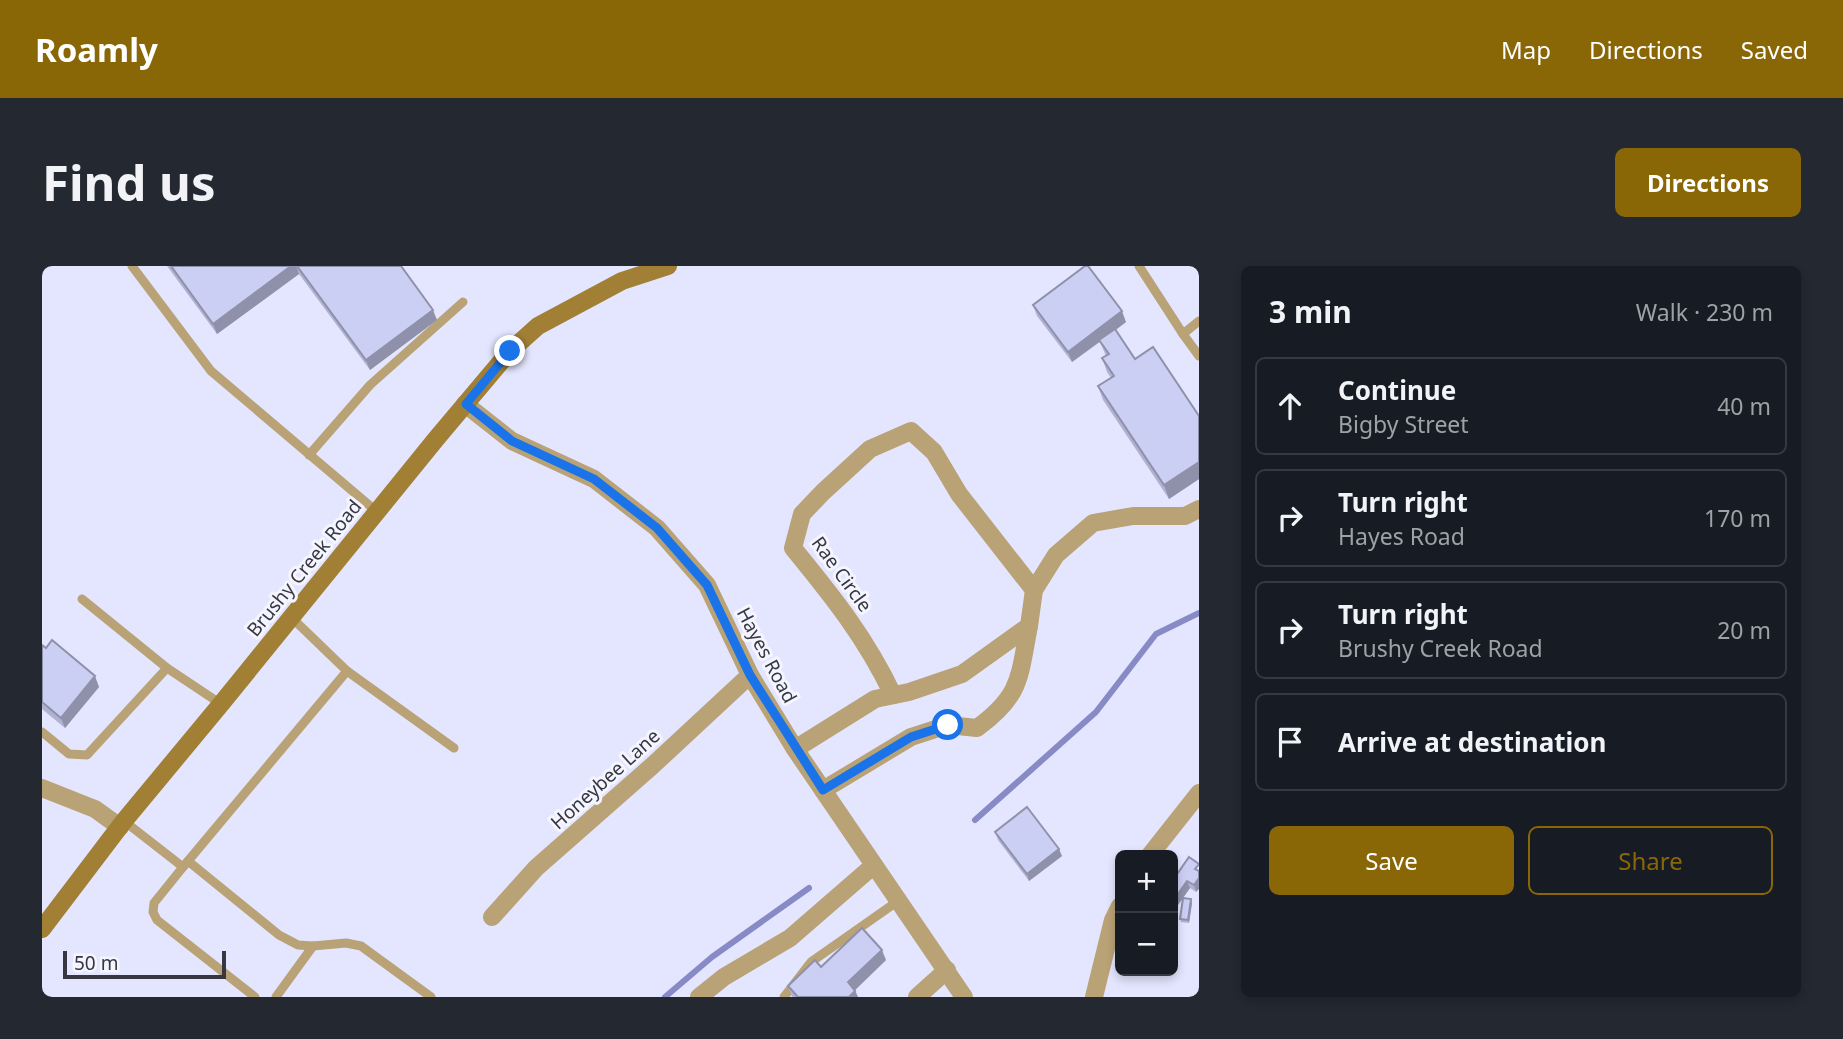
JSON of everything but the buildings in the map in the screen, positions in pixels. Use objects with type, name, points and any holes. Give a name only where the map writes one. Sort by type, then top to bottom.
[{"type":"street","name":"Brushy Creek Road","points":[[42,929],[122,824],[376,511],[510,351],[538,326],[621,274],[668,266]]},
{"type":"street","name":"Hayes Road","points":[[466,404],[512,441],[594,479],[657,528],[707,585],[750,675],[795,749],[964,997]]},
{"type":"street","name":"Rae Circle","points":[[893,695],[878,663],[847,614],[793,548],[802,514],[870,449],[911,431],[934,452],[958,494],[1034,590]]},
{"type":"street","points":[[823,790],[911,737],[948,725],[977,728],[998,712],[1018,685],[1034,590],[1056,555],[1093,523],[1133,516],[1185,516],[1199,509]]},
{"type":"street","points":[[795,749],[875,699],[962,674],[1029,626]]},
{"type":"street","name":"Honeybee Lane","points":[[492,917],[536,868],[750,675]]},
{"type":"street","points":[[42,788],[95,809],[122,824]]},
{"type":"street","points":[[1154,850],[1199,793]]},
{"type":"street","points":[[699,997],[724,977],[790,938],[873,866]]},
{"type":"street","points":[[1094,997],[1116,913]]},
{"type":"street","points":[[917,997],[947,970]]},
{"type":"lane","points":[[132,266],[211,371],[376,511]]},
{"type":"lane","points":[[1139,266],[1199,356]]},
{"type":"lane","points":[[309,455],[370,385],[463,302]]},
{"type":"lane","points":[[1183,334],[1199,321]]},
{"type":"lane","points":[[82,599],[167,668],[221,704]]},
{"type":"lane","points":[[291,617],[347,671],[454,748]]},
{"type":"lane","points":[[42,732],[69,754],[87,755],[167,668]]},
{"type":"lane","points":[[256,997],[157,920],[153,912],[154,903],[347,671]]},
{"type":"lane","points":[[122,824],[186,864],[279,935],[298,945],[346,943],[361,946],[431,997]]},
{"type":"lane","points":[[784,997],[811,962],[898,901]]},
{"type":"lane","points":[[276,997],[313,946]]},
{"type":"waterway","points":[[975,820],[1096,712],[1156,634],[1199,613]]},
{"type":"waterway","points":[[665,997],[712,957],[809,888]]},
{"type":"route","points":[[510,351],[466,404],[512,441],[594,479],[657,528],[707,585],[750,675],[823,790],[911,737],[948,725]]}]
